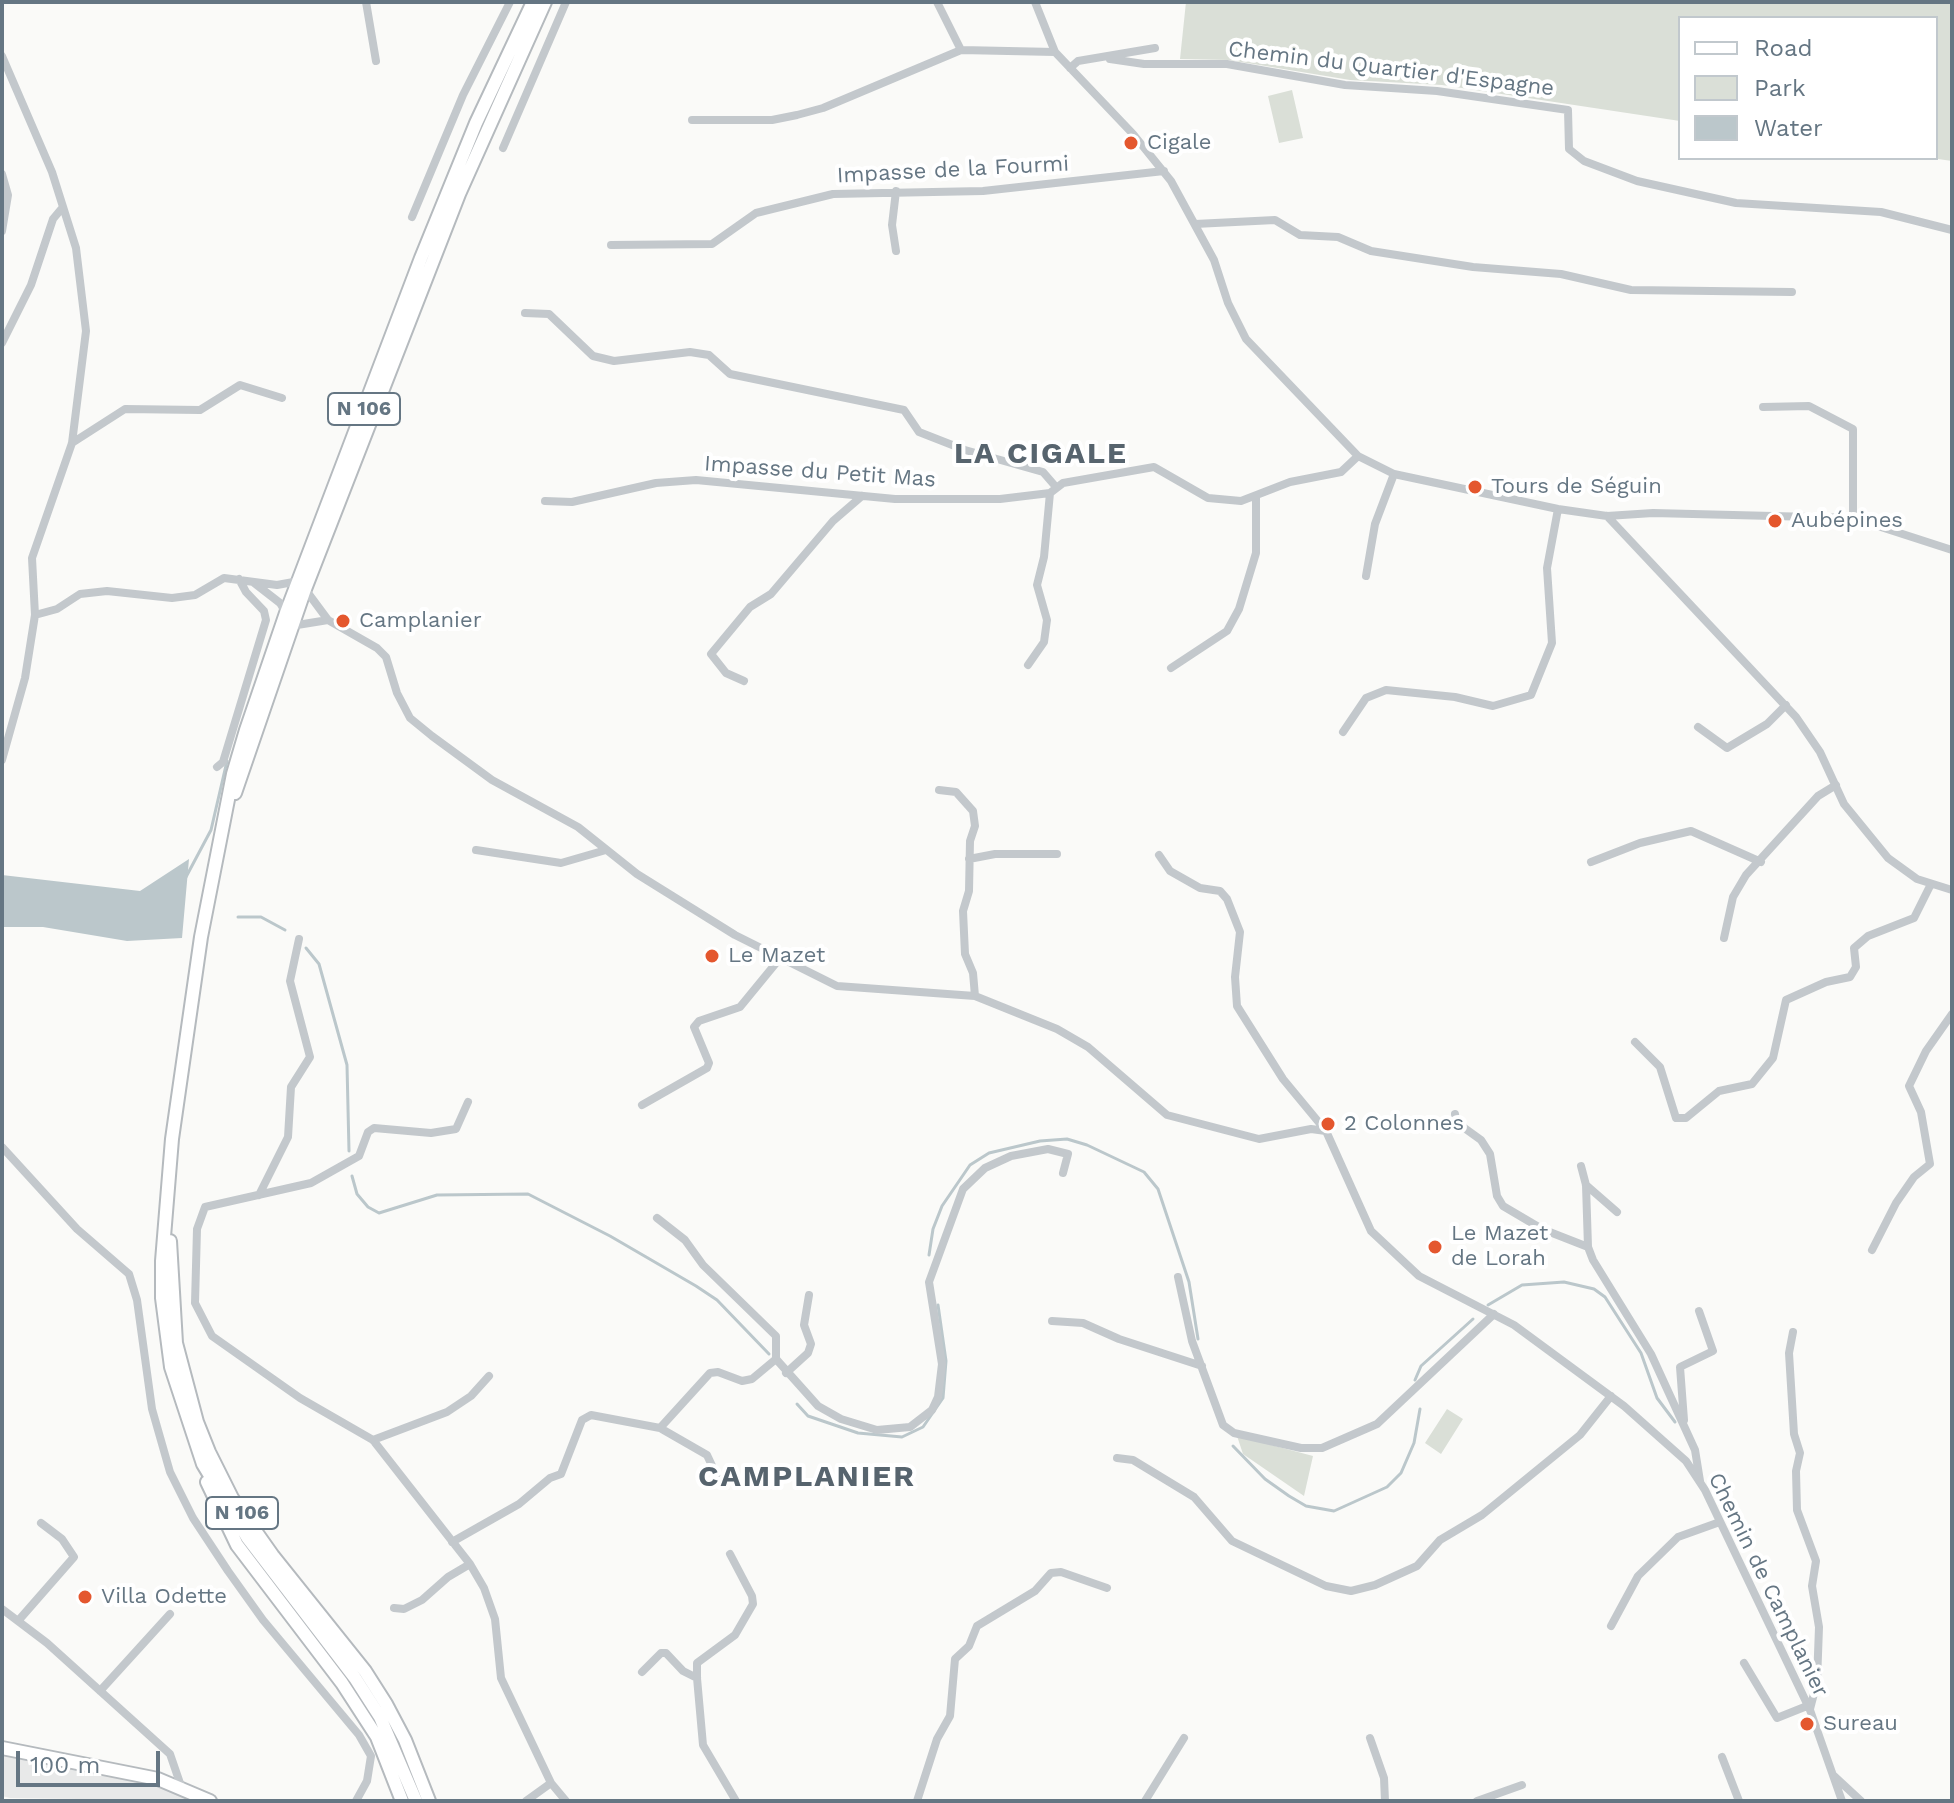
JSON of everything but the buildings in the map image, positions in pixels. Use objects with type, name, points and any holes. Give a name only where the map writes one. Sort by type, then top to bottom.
[{"type":"main road","name":"N 106","points":[[302,585],[454,176],[533,2]]},
{"type":"main road","name":"N 106","points":[[416,1801],[380,1717],[355,1678],[247,1537],[203,1464],[179,1397],[167,1339],[162,1261],[167,1182],[201,937],[224,826],[288,619],[459,194],[545,2]]},
{"type":"main road","name":"N 106","points":[[167,1182],[176,1343],[193,1409],[209,1452],[232,1498],[379,1693],[405,1740],[429,1801]]},
{"type":"main road","points":[[203,1464],[213,1500],[237,1545],[377,1737],[402,1801]]},
{"type":"main road","points":[[2,1748],[181,1786],[210,1801]]},
{"type":"street","points":[[366,2],[376,61]]},
{"type":"street","points":[[412,217],[463,95],[510,2]]},
{"type":"street","points":[[503,148],[566,2]]},
{"type":"street","points":[[937,2],[961,50]]},
{"type":"street","points":[[1035,2],[1055,52],[1164,171],[1195,224],[1246,339],[1358,456],[1394,474],[1558,509],[1607,516],[1653,513],[1853,518],[1952,550]]},
{"type":"street","points":[[1070,68],[1078,61],[1110,59],[1155,48]]},
{"type":"street","points":[[692,120],[772,120],[797,115],[823,108],[961,50],[1055,52]]},
{"type":"street","points":[[2,56],[63,207],[76,248],[86,331],[72,443],[32,558],[35,615],[25,678],[2,760]]},
{"type":"street","name":"Chemin du Quartier d'Espagne","points":[[1110,59],[1144,64],[1227,64],[1345,85],[1437,91],[1568,110],[1571,117],[1569,149],[1584,161],[1637,181],[1736,203],[1881,212],[1952,230]]},
{"type":"street","name":"Impasse de la Fourmi","points":[[611,245],[712,244],[756,213],[833,194],[983,191],[1164,171]]},
{"type":"street","points":[[2,174],[8,195],[2,231]]},
{"type":"street","points":[[896,191],[892,225],[896,251]]},
{"type":"street","points":[[2,343],[31,285],[53,219],[63,207]]},
{"type":"street","points":[[1195,224],[1275,220],[1300,235],[1338,237],[1371,251],[1473,267],[1561,274],[1631,290],[1792,292]]},
{"type":"street","points":[[525,313],[549,314],[593,356],[614,361],[690,352],[709,355],[730,374],[904,410],[919,432],[1043,472],[1053,490],[1037,585],[1047,620],[1044,642],[1028,665]]},
{"type":"street","points":[[72,443],[125,409],[200,410],[240,385],[282,398]]},
{"type":"street","points":[[1763,407],[1809,406],[1853,429],[1853,518]]},
{"type":"street","name":"Impasse du Petit Mas","points":[[545,501],[607,497],[672,481],[862,496],[977,500],[1053,490],[1154,467],[1208,498],[1241,501],[1290,482],[1341,472],[1358,456]]},
{"type":"street","points":[[1366,576],[1375,524],[1394,474]]},
{"type":"street","points":[[744,681],[726,673],[711,654],[750,607],[771,594],[833,521],[862,496]]},
{"type":"street","points":[[1171,668],[1227,631],[1239,609],[1256,553],[1256,497]]},
{"type":"street","points":[[1343,732],[1366,698],[1386,690],[1455,697],[1493,706],[1531,695],[1552,643],[1547,568],[1558,509]]},
{"type":"street","points":[[1607,516],[1786,705],[1820,752],[1852,816],[1888,858],[1917,879],[1952,890]]},
{"type":"street","points":[[35,615],[57,609],[80,594],[107,591],[172,598],[195,595],[224,578],[302,585],[328,620],[377,648],[386,657],[397,693],[410,718],[432,736],[492,780],[578,827],[637,874],[735,935],[837,986],[975,996],[1057,1029],[1088,1047],[1167,1115],[1259,1139],[1311,1129],[1326,1131]]},
{"type":"street","points":[[244,579],[280,603],[288,619],[328,620]]},
{"type":"street","points":[[217,767],[223,762],[266,620],[264,611],[244,579]]},
{"type":"street","points":[[1698,727],[1727,748],[1767,724],[1786,705]]},
{"type":"street","points":[[1724,938],[1733,897],[1746,875],[1818,796],[1836,785]]},
{"type":"street","points":[[939,790],[956,792],[973,811],[975,826],[969,859],[969,891],[963,911],[965,954],[973,973],[975,996]]},
{"type":"street","points":[[1591,862],[1640,843],[1691,831],[1761,862]]},
{"type":"street","points":[[476,850],[561,863],[606,850]]},
{"type":"street","points":[[969,859],[995,854],[1057,854]]},
{"type":"street","name":"Chemin de Camplanier","points":[[1159,855],[1170,871],[1200,888],[1220,891],[1227,899],[1240,932],[1235,977],[1237,1006],[1283,1079],[1326,1131],[1371,1231],[1419,1276],[1494,1314],[1611,1396],[1677,1450],[1686,1461],[1700,1482],[1808,1708],[1833,1775],[1861,1801]]},
{"type":"street","points":[[1635,1042],[1660,1067],[1676,1118],[1686,1118],[1719,1091],[1752,1084],[1773,1058],[1786,1000],[1826,982],[1850,977],[1856,967],[1854,948],[1868,936],[1914,918],[1931,884]]},
{"type":"street","points":[[259,1195],[288,1137],[291,1087],[310,1057],[290,981],[299,939]]},
{"type":"street","points":[[642,1105],[707,1068],[709,1063],[694,1027],[699,1021],[740,1007],[781,957]]},
{"type":"street","points":[[1872,1250],[1896,1203],[1914,1177],[1930,1164],[1921,1112],[1909,1086],[1926,1051],[1952,1014]]},
{"type":"street","points":[[468,1102],[456,1129],[431,1133],[374,1128],[368,1132],[361,1155],[349,1165],[311,1183],[205,1207],[197,1229],[194,1290],[198,1314],[212,1336],[300,1398],[373,1440],[470,1564],[484,1588],[495,1619],[501,1678],[551,1783],[566,1801]]},
{"type":"street","points":[[1455,1114],[1456,1122],[1481,1140],[1490,1154],[1497,1196],[1503,1206],[1542,1229],[1588,1247]]},
{"type":"street","points":[[2,1147],[77,1229],[129,1274],[137,1300],[152,1409],[170,1472],[193,1518],[228,1571],[263,1620],[359,1735],[371,1756],[367,1781],[356,1801]]},
{"type":"street","points":[[772,1361],[818,1406],[862,1428],[890,1431],[910,1427],[922,1419],[938,1397],[942,1368],[929,1282],[963,1189],[985,1168],[1011,1156],[1048,1149],[1068,1154],[1063,1173]]},
{"type":"street","points":[[1581,1166],[1586,1185],[1588,1247],[1651,1354],[1695,1450],[1700,1482]]},
{"type":"street","points":[[1586,1185],[1617,1212]]},
{"type":"street","points":[[657,1218],[685,1240],[703,1265],[776,1336],[772,1361],[752,1379],[742,1381],[718,1372],[710,1373],[660,1428]]},
{"type":"street","points":[[1178,1277],[1192,1341],[1223,1425],[1229,1430],[1301,1448],[1322,1448],[1377,1424],[1494,1314]]},
{"type":"street","points":[[786,1373],[808,1353],[811,1344],[804,1325],[809,1295]]},
{"type":"street","points":[[1686,1461],[1685,1396],[1680,1367],[1713,1351],[1699,1311]]},
{"type":"street","points":[[1052,1321],[1083,1323],[1119,1339],[1202,1366]]},
{"type":"street","points":[[1744,1663],[1777,1718],[1808,1708],[1817,1682],[1819,1627],[1812,1586],[1816,1561],[1797,1510],[1796,1471],[1800,1453],[1794,1434],[1789,1353],[1793,1332]]},
{"type":"street","points":[[373,1440],[447,1412],[471,1396],[489,1376]]},
{"type":"street","points":[[1117,1458],[1142,1464],[1194,1497],[1232,1541],[1338,1590],[1375,1585],[1417,1566],[1452,1530],[1482,1515],[1580,1435],[1611,1396]]},
{"type":"street","points":[[452,1542],[519,1504],[550,1478],[561,1474],[582,1420],[591,1415],[660,1428],[707,1455],[721,1485]]},
{"type":"street","points":[[1677,1450],[1686,1433]]},
{"type":"street","points":[[18,1621],[74,1557],[62,1539],[41,1523]]},
{"type":"street","points":[[1611,1626],[1638,1576],[1678,1537],[1717,1523]]},
{"type":"street","points":[[730,1554],[752,1596],[753,1604],[735,1635],[697,1663],[697,1678],[703,1745],[736,1801]]},
{"type":"street","points":[[394,1608],[404,1609],[422,1600],[448,1577],[470,1564]]},
{"type":"street","points":[[917,1801],[937,1739],[950,1716],[955,1659],[972,1646],[977,1626],[1035,1591],[1051,1573],[1061,1572],[1107,1588]]},
{"type":"street","points":[[2,1609],[170,1754],[181,1786]]},
{"type":"street","points":[[100,1691],[170,1614]]},
{"type":"street","points":[[642,1672],[661,1653],[666,1653],[683,1671],[697,1678]]},
{"type":"street","points":[[1145,1801],[1184,1738]]},
{"type":"street","points":[[1370,1738],[1384,1778],[1385,1801]]},
{"type":"street","points":[[1722,1757],[1739,1801]]},
{"type":"street","points":[[1833,1775],[1842,1801]]},
{"type":"street","points":[[526,1801],[551,1783]]},
{"type":"street","points":[[1477,1801],[1522,1785]]},
{"type":"shaded area","points":[[2,1752],[202,1791],[214,1801],[10,1798],[2,1796]]},
{"type":"green space","points":[[1186,2],[1952,2],[1952,161],[1938,159],[1938,16],[1678,16],[1678,121],[1442,85],[1350,80],[1229,60],[1180,59]]},
{"type":"green space","points":[[1292,90],[1303,138],[1279,143],[1268,96]]},
{"type":"green space","points":[[1447,1409],[1463,1419],[1441,1454],[1425,1443]]},
{"type":"green space","points":[[1237,1436],[1313,1456],[1304,1496],[1243,1454]]},
{"type":"water","points":[[189,859],[182,938],[127,941],[43,927],[2,927],[2,875],[140,891]]},
{"type":"waterway","points":[[186,877],[211,830],[227,761]]},
{"type":"waterway","points":[[238,917],[261,917],[285,930]]},
{"type":"waterway","points":[[306,948],[319,964],[347,1065],[349,1151]]},
{"type":"waterway","points":[[929,1255],[933,1229],[942,1206],[970,1165],[989,1153],[1040,1141],[1067,1139],[1087,1145],[1144,1172],[1158,1189],[1189,1282],[1198,1339]]},
{"type":"waterway","points":[[352,1176],[357,1194],[368,1207],[379,1213],[437,1195],[528,1194],[610,1236],[696,1286],[717,1300],[769,1354]]},
{"type":"waterway","points":[[1488,1305],[1522,1285],[1564,1282],[1594,1289],[1605,1297],[1641,1353],[1657,1398],[1675,1422]]},
{"type":"waterway","points":[[797,1404],[808,1416],[858,1433],[902,1437],[923,1427],[943,1398],[946,1361],[938,1305]]},
{"type":"waterway","points":[[1415,1380],[1421,1366],[1473,1319]]},
{"type":"waterway","points":[[1233,1446],[1265,1479],[1289,1496],[1306,1506],[1334,1511],[1387,1487],[1401,1473],[1414,1443],[1420,1409]]},
{"type":"place","name":"Cigale","points":[[1131,143]]},
{"type":"place","name":"Tours de Séguin","points":[[1475,487]]},
{"type":"place","name":"Aubépines","points":[[1775,521]]},
{"type":"place","name":"Camplanier","points":[[343,621]]},
{"type":"place","name":"Le Mazet","points":[[712,956]]},
{"type":"place","name":"2 Colonnes","points":[[1328,1124]]},
{"type":"place","name":"Le Mazet de Lorah","points":[[1435,1247]]},
{"type":"place","name":"Villa Odette","points":[[85,1597]]},
{"type":"place","name":"Sureau","points":[[1807,1724]]},
{"type":"district","name":"LA CIGALE","points":[[1041,454]]},
{"type":"district","name":"CAMPLANIER","points":[[807,1477]]}]
